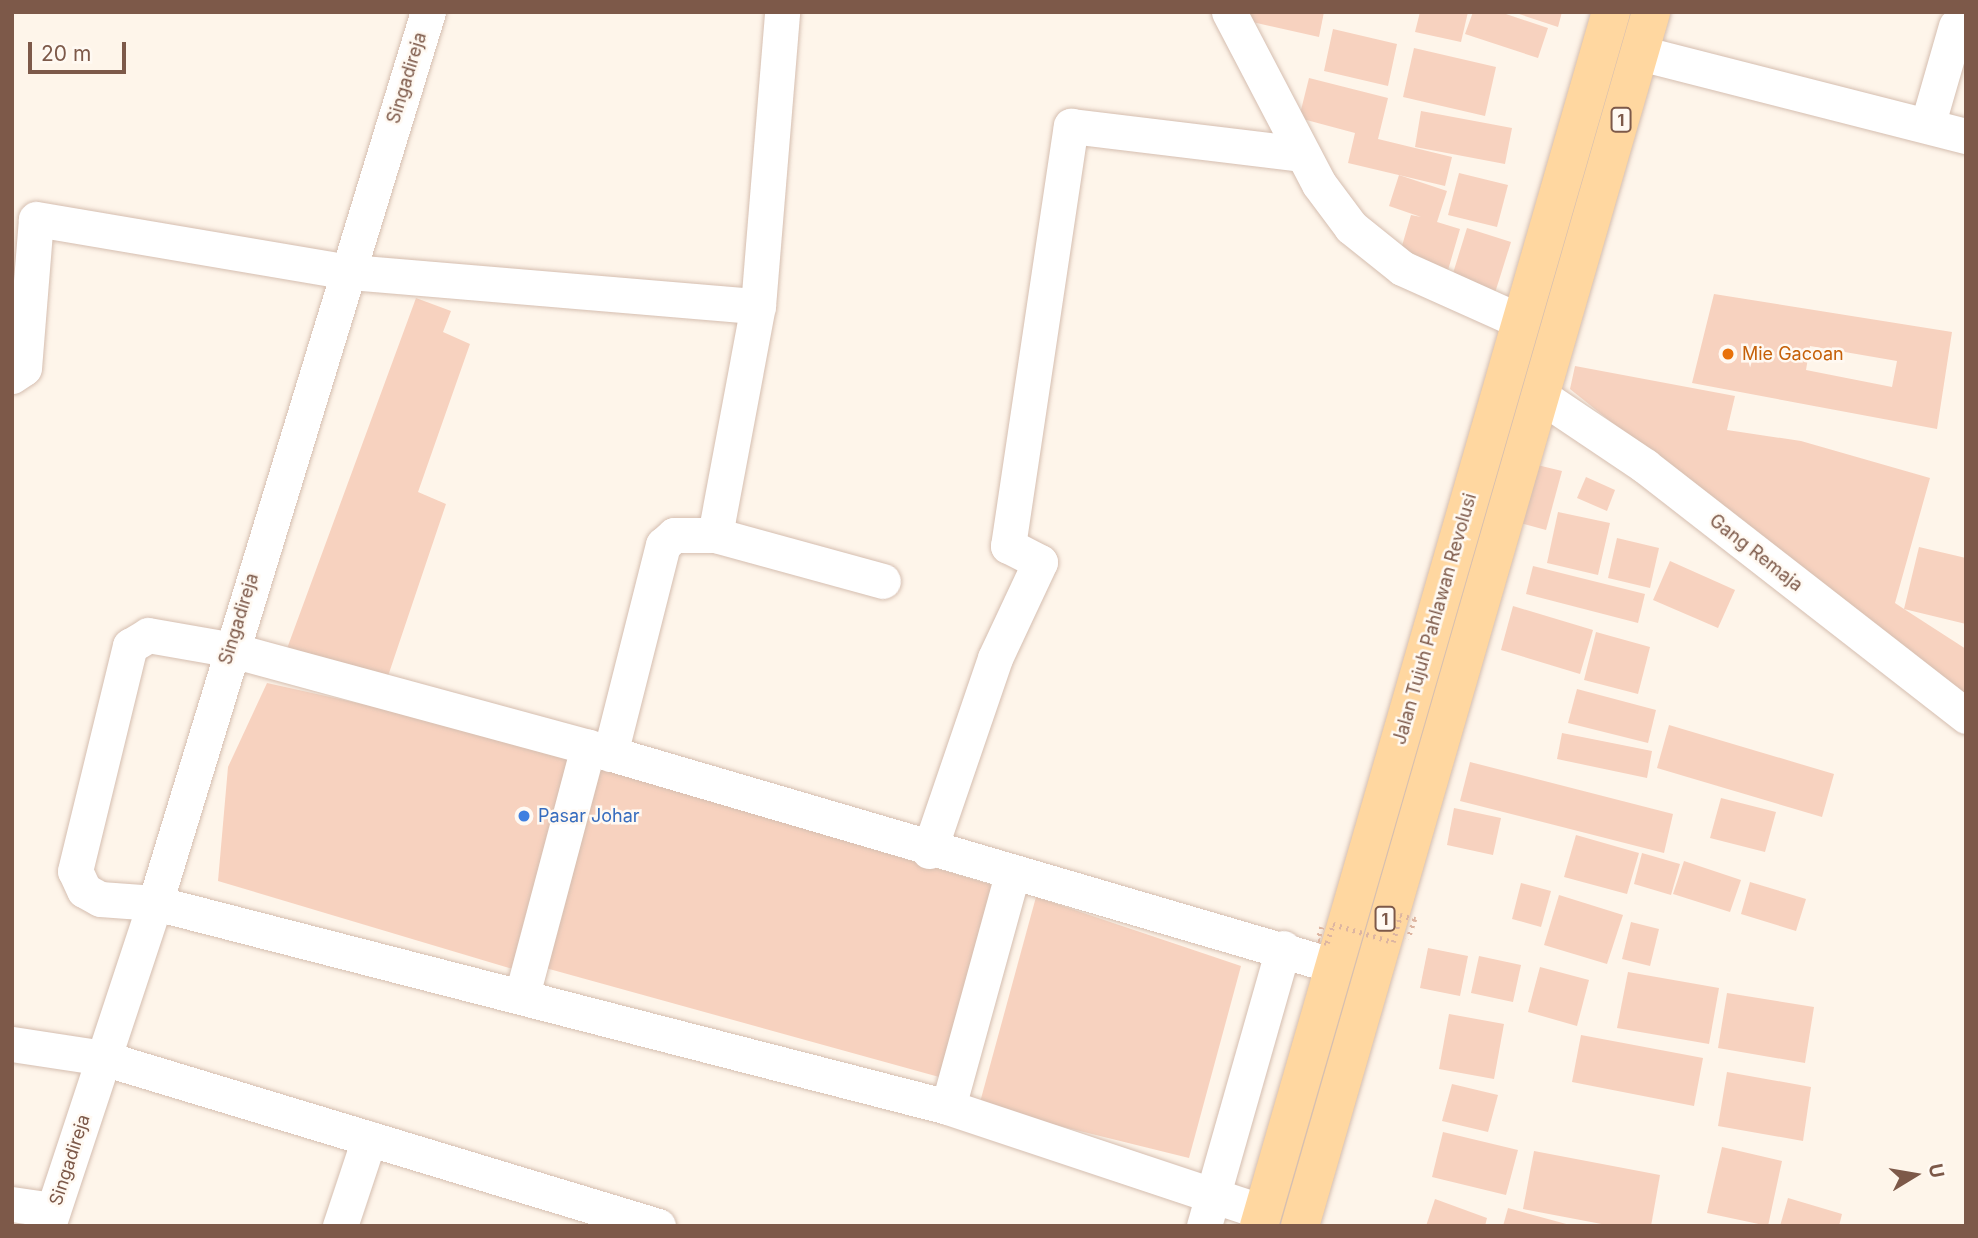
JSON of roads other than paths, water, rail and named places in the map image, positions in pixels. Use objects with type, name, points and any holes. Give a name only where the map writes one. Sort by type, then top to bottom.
[{"type":"main road","name":"Jalan Tujuh Pahlawan Revolusi","points":[[1261,1219],[1611,12]]},
{"type":"main road","name":"Jalan Tujuh Pahlawan Revolusi","points":[[1300,1226],[1651,12]]},
{"type":"street","name":"Singadireja","points":[[51,1218],[155,903],[228,649],[350,272],[428,12]]},
{"type":"street","points":[[715,535],[758,306],[782,12]]},
{"type":"street","points":[[1229,12],[1302,154],[1373,250],[1520,321]]},
{"type":"street","points":[[1928,123],[1956,26]]},
{"type":"street","points":[[1640,53],[1928,123],[1966,136]]},
{"type":"street","points":[[929,851],[995,658],[1040,562],[1007,546],[1071,126],[1302,154]]},
{"type":"street","points":[[12,376],[24,368],[24,218],[350,272],[758,306]]},
{"type":"street","name":"Gang Remaja","points":[[1541,396],[1645,467],[1966,716]]},
{"type":"street","points":[[522,995],[663,545],[690,531],[715,535],[883,581]]},
{"type":"street","points":[[1261,1219],[1210,1209],[948,1107],[522,995],[155,903],[100,899],[84,890],[75,871],[130,646],[148,635],[228,649],[599,750],[929,851],[1283,948],[1335,966]]},
{"type":"street","points":[[948,1107],[1012,875]]},
{"type":"street","points":[[1210,1209],[1283,948]]},
{"type":"street","points":[[12,1044],[103,1058],[659,1226]]},
{"type":"street","points":[[340,1226],[369,1139]]},
{"type":"street","points":[[12,1204],[51,1218]]},
{"type":"place","name":"Mie Gacoan","points":[[1728,354]]},
{"type":"place","name":"Pasar Johar","points":[[524,816]]}]
